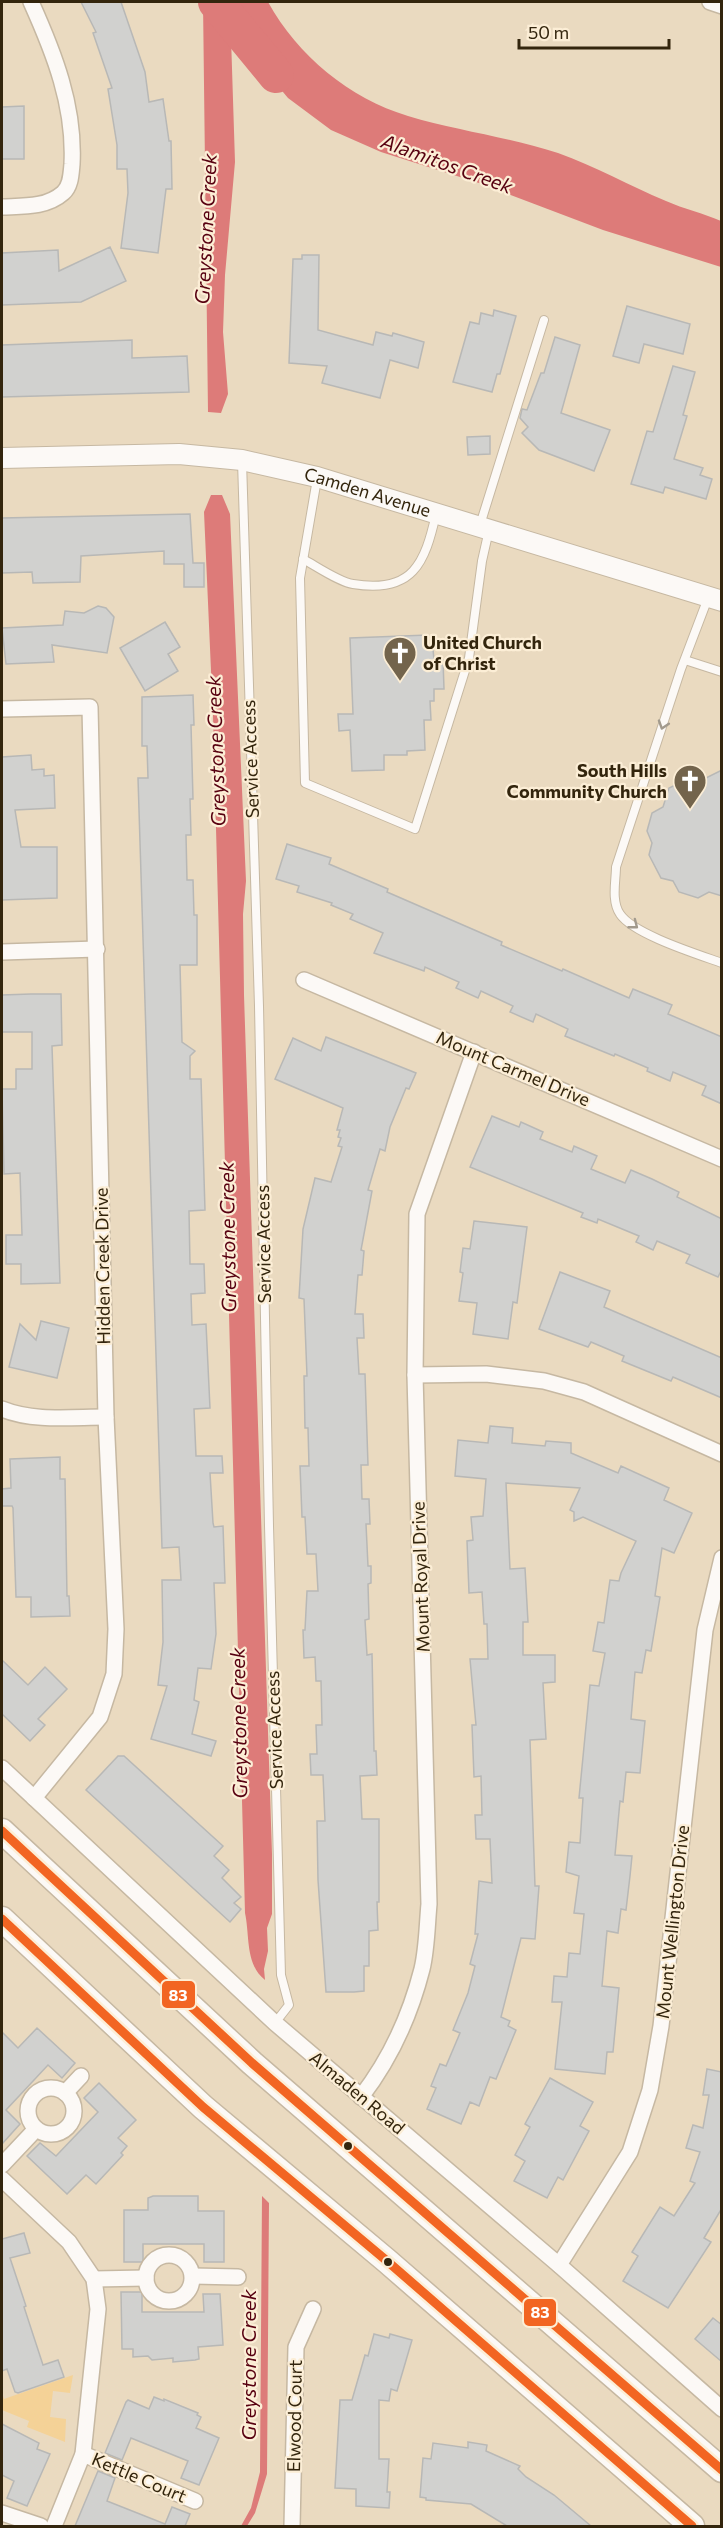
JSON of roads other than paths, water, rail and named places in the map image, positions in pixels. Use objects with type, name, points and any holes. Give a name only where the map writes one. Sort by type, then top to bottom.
[{"type":"main road","points":[[2,1831],[252,2062],[722,2470]]},
{"type":"main road","points":[[2,1919],[203,2106],[379,2254],[692,2526]]},
{"type":"street","points":[[2,207],[32,206],[51,201],[64,192],[71,179],[73,152],[66,93],[52,48],[31,2]]},
{"type":"street","points":[[710,2],[722,6]]},
{"type":"street","name":"Camden Avenue","points":[[2,458],[179,454],[242,460],[317,477],[715,599]]},
{"type":"street","name":"Hidden Creek Drive","points":[[2,709],[90,707],[106,1417],[116,1629],[114,1674],[100,1717],[34,1798]]},
{"type":"street","points":[[2,952],[97,949]]},
{"type":"street","name":"Mount Carmel Drive","points":[[304,980],[722,1159]]},
{"type":"street","name":"Mount Royal Drive","points":[[361,2097],[400,2035],[422,1967],[429,1904],[415,1375],[417,1214],[474,1052]]},
{"type":"street","points":[[415,1375],[486,1374],[544,1381],[584,1392],[722,1454]]},
{"type":"street","points":[[2,1409],[13,1414],[47,1418],[106,1417]]},
{"type":"street","name":"Mount Wellington Drive","points":[[559,2265],[630,2152],[650,2090],[662,2026],[705,1630],[722,1558]]},
{"type":"street","name":"Almaden Road","points":[[2,1768],[275,2023],[559,2265],[722,2409]]},
{"type":"street","points":[[65,2093],[81,2076]]},
{"type":"street","points":[[50,2088],[65,2093],[73,2105],[72,2120],[69,2126],[57,2133],[49,2134],[36,2129],[31,2123],[28,2108],[36,2094],[50,2088]]},
{"type":"street","points":[[2,2165],[36,2129]]},
{"type":"street","points":[[2,2179],[69,2242],[94,2279],[98,2309],[83,2454],[54,2526]]},
{"type":"street","points":[[172,2254],[186,2262],[193,2276],[189,2290],[184,2296],[170,2301],[156,2297],[147,2285],[146,2278],[147,2270],[157,2258],[172,2254]]},
{"type":"street","points":[[193,2276],[238,2277]]},
{"type":"street","points":[[94,2279],[146,2278]]},
{"type":"street","name":"Elwood Court","points":[[292,2526],[296,2347],[314,2309]]},
{"type":"street","name":"Kettle Court","points":[[83,2454],[195,2501]]},
{"type":"street","points":[[2,2513],[41,2526]]},
{"type":"lane","points":[[317,477],[300,578],[305,783],[415,829],[470,658],[491,482],[544,320]]},
{"type":"lane","name":"Service Access","points":[[242,460],[259,994],[269,1526],[281,1975],[290,2005],[275,2023]]},
{"type":"lane","points":[[303,559],[352,584],[382,585],[407,578],[419,566],[429,545],[436,514]]},
{"type":"lane","points":[[715,599],[681,669],[616,867],[615,899],[620,914],[644,933],[722,963]]},
{"type":"lane","points":[[685,660],[722,672]]},
{"type":"water","name":"Greystone Creek","points":[[203,2],[268,2],[280,22],[310,57],[346,86],[386,108],[427,121],[558,153],[666,201],[721,221],[721,267],[603,230],[479,183],[381,152],[331,130],[288,98],[253,56],[230,6],[235,162],[225,275],[223,332],[228,394],[221,413],[208,412]]},
{"type":"water","name":"Greystone Creek","points":[[211,495],[222,495],[230,514],[246,881],[243,914],[244,995],[272,1854],[272,1914],[267,1928],[268,1951],[264,1969],[265,1980],[251,1958],[245,1913],[213,716],[204,512]]},
{"type":"water","points":[[262,2196],[269,2203],[267,2474],[255,2513],[247,2526],[241,2526],[251,2508],[260,2472]]},
{"type":"waterway","name":"Alamitos Creek","points":[[216,2],[276,75]]},
{"type":"place","name":"United Church of Christ","points":[[400,682]]},
{"type":"place","name":"South Hills Community Church","points":[[690,810]]}]
